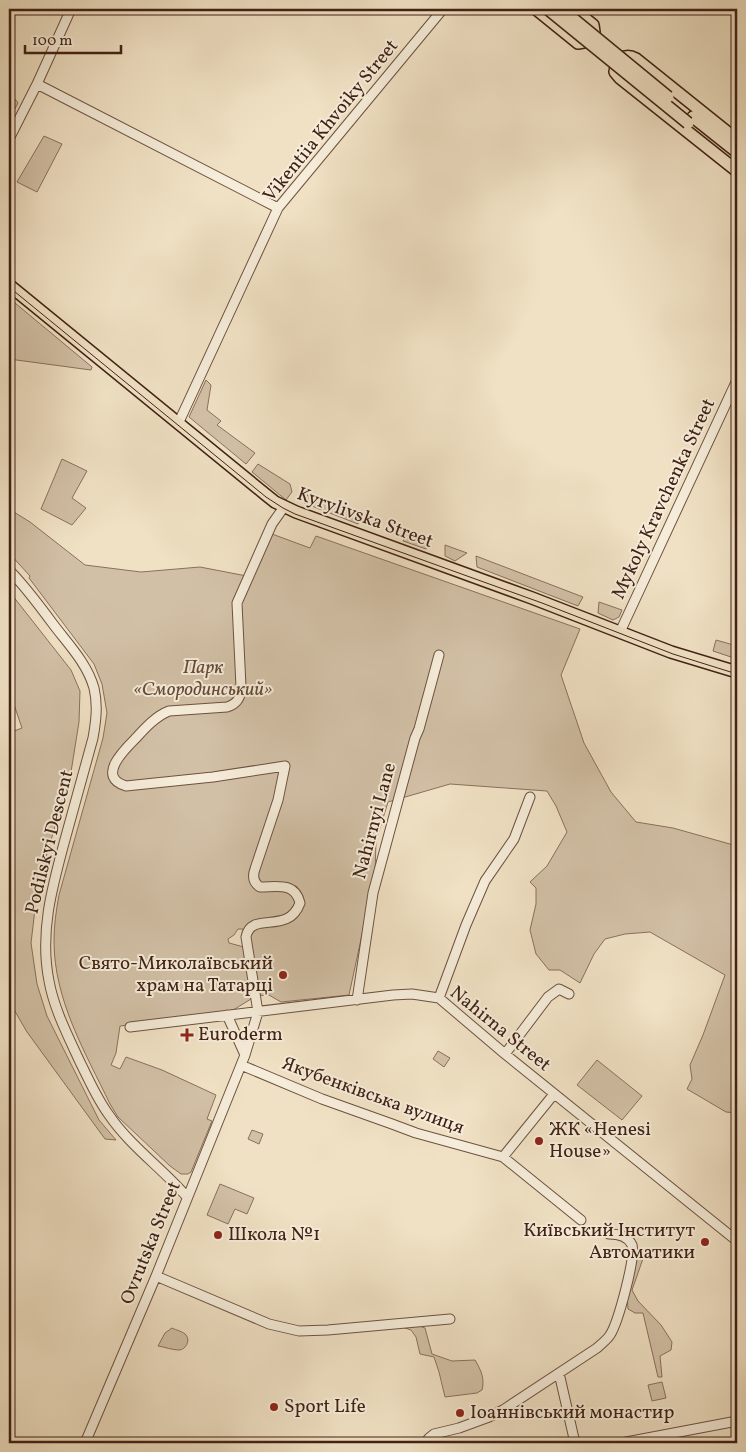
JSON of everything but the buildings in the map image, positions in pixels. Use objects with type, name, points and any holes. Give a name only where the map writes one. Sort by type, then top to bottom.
[{"type":"main road","points":[[536,9],[578,43],[589,41],[594,32],[593,25],[573,9]]},
{"type":"main road","points":[[548,9],[690,120],[737,152]]},
{"type":"main road","points":[[561,9],[737,162]]},
{"type":"main road","points":[[737,140],[636,59],[628,56],[617,63],[615,72],[620,78],[737,171]]},
{"type":"main road","name":"Kyrylivska Street","points":[[9,285],[178,424],[284,507],[551,605],[671,652],[737,672]]},
{"type":"street","points":[[9,139],[37,84],[71,9]]},
{"type":"street","name":"Vikentiia Khvoiky Street","points":[[178,424],[278,208],[443,9]]},
{"type":"street","points":[[37,84],[278,208]]},
{"type":"street","name":"Mykoly Kravchenka Street","points":[[620,632],[737,380]]},
{"type":"street","points":[[258,1012],[246,937],[247,932],[250,927],[256,924],[282,921],[290,918],[297,912],[300,904],[296,892],[289,888],[278,886],[260,887],[256,884],[254,878],[254,869],[278,800],[285,766],[126,786],[119,784],[114,778],[113,771],[118,757],[144,729],[162,714],[169,711],[227,707],[233,705],[238,700],[241,694],[241,687],[237,603],[272,524],[284,507]]},
{"type":"street","name":"Podilskyi Descent","points":[[9,570],[81,660],[92,682],[96,705],[97,721],[52,887],[47,915],[46,961],[54,1000],[75,1052],[108,1115],[128,1138],[187,1197]]},
{"type":"street","name":"Nahirnyi Lane","points":[[357,1000],[373,893],[439,655]]},
{"type":"street","points":[[439,998],[466,925],[485,882],[514,839],[530,797]]},
{"type":"street","points":[[505,1054],[548,997],[559,990],[569,994]]},
{"type":"street","name":"Nahirna Street","points":[[130,1027],[412,994],[439,998],[554,1094],[737,1241]]},
{"type":"street","name":"Ovrutska Street","points":[[85,1443],[156,1276],[241,1065],[258,1012]]},
{"type":"street","points":[[227,1015],[245,1055]]},
{"type":"street","name":"Якубенківська вулиця","points":[[241,1065],[322,1099],[416,1133],[503,1157]]},
{"type":"street","points":[[554,1094],[503,1157],[580,1220]]},
{"type":"street","points":[[425,1443],[434,1434],[459,1428],[490,1417],[503,1410],[597,1348],[609,1337],[615,1326],[626,1289],[633,1252],[628,1239],[620,1234],[609,1234]]},
{"type":"street","points":[[156,1276],[269,1324],[299,1331],[450,1319]]},
{"type":"street","points":[[559,1373],[575,1443]]},
{"type":"street","points":[[621,1443],[737,1421]]},
{"type":"green space","points":[[9,96],[18,103],[9,120]]},
{"type":"green space","points":[[44,136],[62,144],[37,192],[17,182]]},
{"type":"green space","points":[[9,298],[92,367],[91,370],[9,359]]},
{"type":"green space","points":[[206,380],[211,385],[207,410],[221,421],[217,425],[255,453],[246,464],[189,417]]},
{"type":"green space","points":[[62,459],[87,471],[72,498],[86,508],[72,525],[41,509]]},
{"type":"green space","points":[[258,464],[290,484],[292,492],[286,500],[252,472]]},
{"type":"green space","points":[[307,495],[361,516],[358,524],[304,503]]},
{"type":"green space","name":"Парк «Смородинський»","points":[[9,509],[30,522],[85,565],[141,572],[200,567],[252,577],[272,534],[310,548],[316,536],[580,629],[561,675],[584,743],[611,792],[636,822],[673,828],[737,846],[737,1113],[726,1112],[687,1089],[692,1079],[690,1065],[725,975],[650,932],[625,934],[605,939],[594,954],[580,983],[560,970],[549,970],[536,954],[530,930],[536,904],[536,888],[530,882],[547,866],[567,832],[556,806],[547,791],[450,784],[388,802],[376,841],[375,874],[349,995],[281,1002],[269,995],[251,996],[251,999],[230,1012],[120,1026],[116,1053],[111,1065],[120,1069],[126,1057],[162,1070],[216,1095],[207,1119],[212,1121],[191,1172],[181,1174],[170,1166],[118,1117],[110,1104],[81,1045],[59,984],[55,963],[54,941],[59,895],[103,738],[107,713],[102,684],[94,664],[29,578],[30,576],[9,553]],"holes":[[[238,929],[243,929],[244,947],[229,943],[228,939]]]},
{"type":"green space","points":[[406,532],[429,540],[426,549],[403,541]]},
{"type":"green space","points":[[445,545],[467,553],[455,561],[445,556]]},
{"type":"green space","points":[[476,556],[583,597],[578,606],[477,567]]},
{"type":"green space","points":[[9,591],[71,670],[80,691],[79,722],[71,772],[38,884],[31,943],[37,984],[47,1016],[99,1120],[116,1140],[105,1139],[27,1032],[9,1001],[9,733],[22,728],[9,690]]},
{"type":"green space","points":[[599,602],[622,610],[619,617],[613,620],[598,613]]},
{"type":"green space","points":[[716,640],[737,646],[737,659],[713,651]]},
{"type":"green space","points":[[438,1051],[450,1058],[444,1067],[433,1059]]},
{"type":"green space","points":[[597,1060],[642,1096],[622,1120],[577,1085]]},
{"type":"green space","points":[[252,1130],[263,1134],[259,1144],[248,1139]]},
{"type":"green space","points":[[220,1184],[254,1198],[247,1214],[235,1209],[228,1224],[207,1215]]},
{"type":"green space","points":[[642,1249],[645,1253],[632,1290],[638,1301],[661,1325],[672,1342],[671,1350],[660,1356],[662,1377],[658,1377],[643,1313],[635,1313],[628,1309],[627,1292],[638,1251]]},
{"type":"green space","points":[[417,1325],[425,1328],[432,1354],[452,1361],[475,1360],[482,1375],[482,1390],[477,1393],[445,1397],[434,1357],[420,1354],[416,1337],[411,1330],[399,1326]]},
{"type":"green space","points":[[172,1328],[184,1333],[187,1337],[187,1345],[181,1350],[158,1346],[165,1333]]},
{"type":"green space","points":[[662,1382],[666,1398],[652,1401],[648,1385]]},
{"type":"tram line","points":[[9,287],[266,497],[283,508],[295,514],[542,603],[673,654],[737,674]]},
{"type":"place","name":"Свято-Миколаївський храм на Татарці","points":[[283,975]]},
{"type":"place","name":"Euroderm","points":[[187,1035]]},
{"type":"place","name":"ЖК «Henesi House»","points":[[539,1141]]},
{"type":"place","name":"Школа №1","points":[[218,1235]]},
{"type":"place","name":"Київський Інститут Автоматики","points":[[705,1242]]},
{"type":"place","name":"Sport Life","points":[[274,1407]]},
{"type":"place","name":"Іоаннівський монастир","points":[[460,1413]]}]
